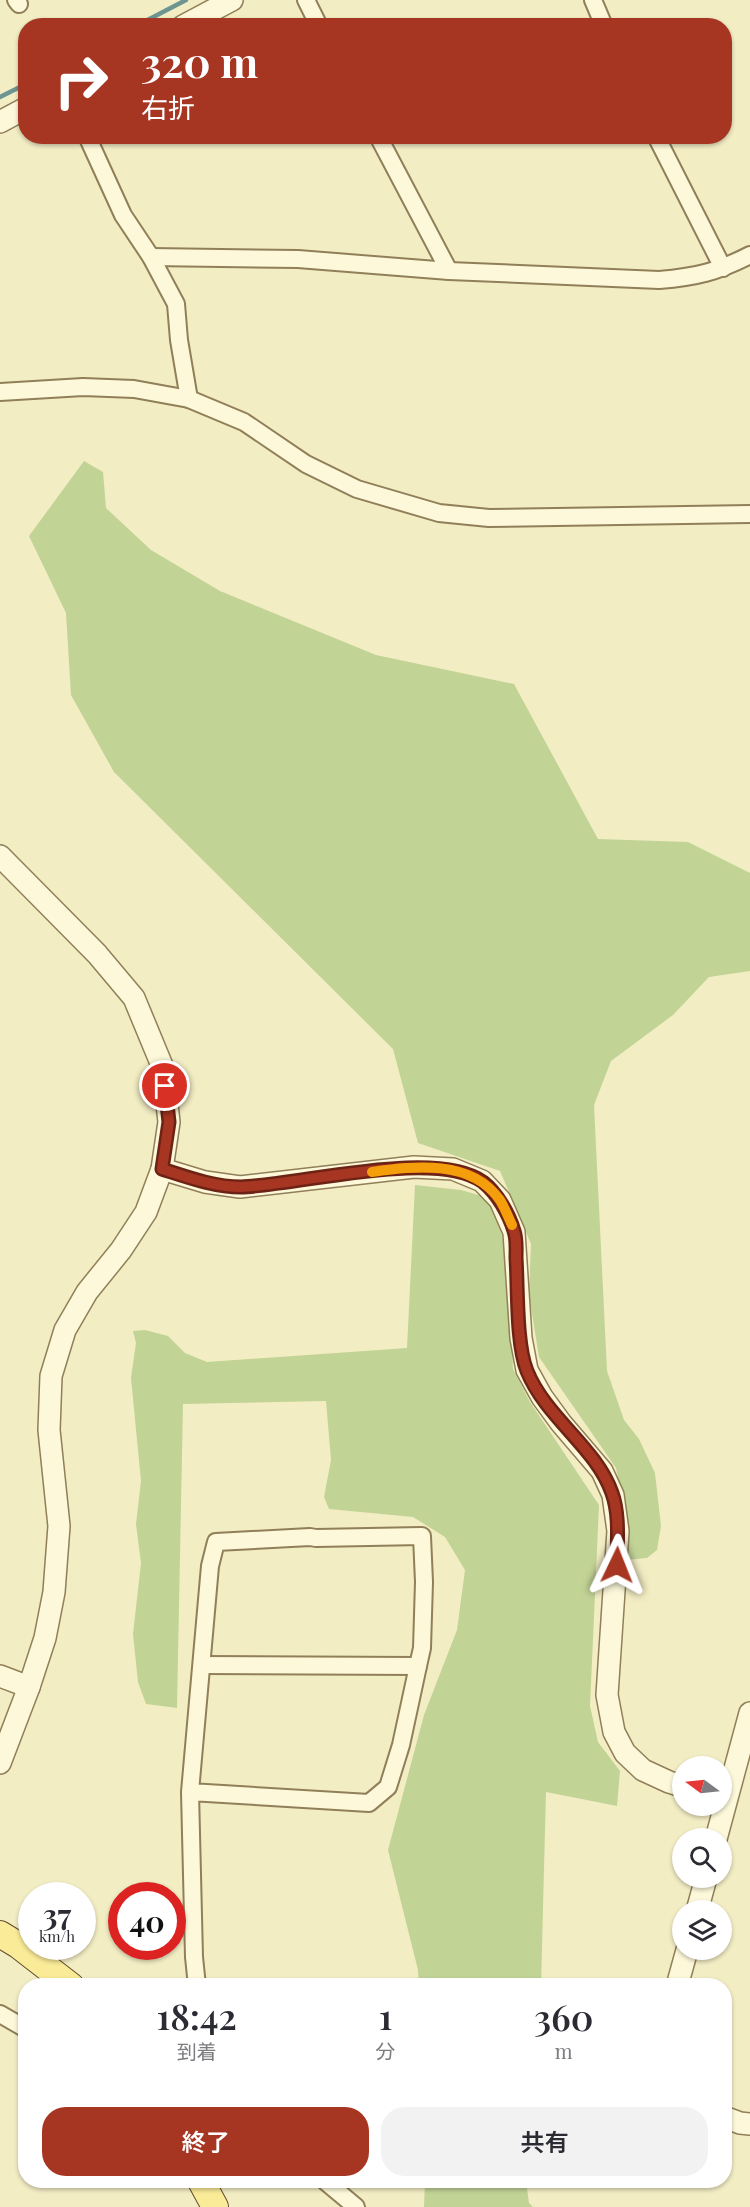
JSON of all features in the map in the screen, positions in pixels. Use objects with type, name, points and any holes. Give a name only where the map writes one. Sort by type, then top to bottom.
[{"type":"main road","points":[[0,1934],[61,1978]]},
{"type":"main road","points":[[205,2188],[215,2207]]},
{"type":"street","points":[[198,18],[232,0]]},
{"type":"street","points":[[306,0],[315,18]]},
{"type":"street","points":[[592,0],[600,18]]},
{"type":"street","points":[[0,122],[18,112]]},
{"type":"street","points":[[91,144],[123,215],[151,257],[176,304],[179,340],[189,399]]},
{"type":"street","points":[[382,144],[448,271]]},
{"type":"street","points":[[660,144],[723,268]]},
{"type":"street","points":[[151,257],[298,259],[448,271],[659,280],[693,277],[723,268],[750,255]]},
{"type":"street","points":[[0,392],[83,387],[123,389],[189,399],[244,422],[306,464],[357,489],[439,513],[489,518],[750,514]]},
{"type":"street","points":[[0,856],[97,954],[134,998],[164,1068],[169,1122],[162,1169],[146,1212],[121,1250],[87,1292],[65,1330],[51,1376],[49,1430],[59,1526],[54,1592],[45,1638],[0,1763]]},
{"type":"street","points":[[162,1169],[205,1182],[240,1187],[414,1167],[453,1169],[482,1181],[500,1200],[514,1232],[520,1338],[526,1370],[561,1423],[602,1471],[613,1495],[617,1543],[607,1695],[614,1732],[625,1753],[643,1770],[672,1783]]},
{"type":"street","points":[[190,1792],[369,1803],[388,1787],[401,1745],[422,1648],[422,1536],[316,1538],[310,1536],[216,1542],[210,1566],[190,1792],[196,1978]]},
{"type":"street","points":[[202,1665],[418,1666]]},
{"type":"street","points":[[0,1676],[29,1687]]},
{"type":"street","points":[[732,1773],[750,1713]]},
{"type":"street","points":[[679,1978],[684,1960]]},
{"type":"street","points":[[0,2014],[18,2024]]},
{"type":"street","points":[[732,2120],[750,2124]]},
{"type":"street","points":[[333,2188],[356,2207]]},
{"type":"green space","points":[[84,461],[103,472],[106,508],[151,550],[220,591],[376,655],[514,684],[598,839],[688,842],[750,873],[750,971],[709,977],[673,1015],[611,1061],[594,1105],[607,1371],[624,1420],[639,1439],[655,1473],[661,1526],[657,1550],[647,1558],[624,1560],[623,1503],[616,1468],[539,1357],[529,1295],[531,1244],[500,1171],[418,1143],[393,1049],[114,772],[71,695],[66,613],[29,536]]},
{"type":"green space","points":[[415,1185],[461,1190],[485,1197],[493,1205],[501,1229],[509,1279],[513,1369],[530,1402],[599,1505],[590,1706],[598,1742],[620,1771],[617,1806],[546,1792],[541,1978],[418,1978],[388,1850],[424,1715],[457,1630],[465,1570],[445,1537],[413,1517],[329,1509],[324,1497],[331,1460],[326,1401],[183,1404],[177,1708],[146,1704],[138,1682],[133,1634],[141,1563],[136,1524],[141,1481],[131,1378],[136,1343],[133,1331],[145,1330],[168,1336],[185,1353],[207,1362],[407,1348]]},
{"type":"green space","points":[[425,2188],[527,2188],[529,2203],[533,2207],[424,2207]]},
{"type":"waterway","points":[[151,18],[186,0]]},
{"type":"waterway","points":[[0,97],[18,88]]},
{"type":"slow traffic","points":[[372,1172],[414,1167],[453,1169],[482,1181],[500,1200],[512,1225]]},
{"type":"route","points":[[165,1086],[169,1122],[162,1169],[205,1182],[240,1187],[414,1167],[453,1169],[482,1181],[500,1200],[514,1232],[520,1338],[526,1370],[542,1397],[602,1471],[608,1483],[613,1495],[618,1531],[617,1565]]}]
